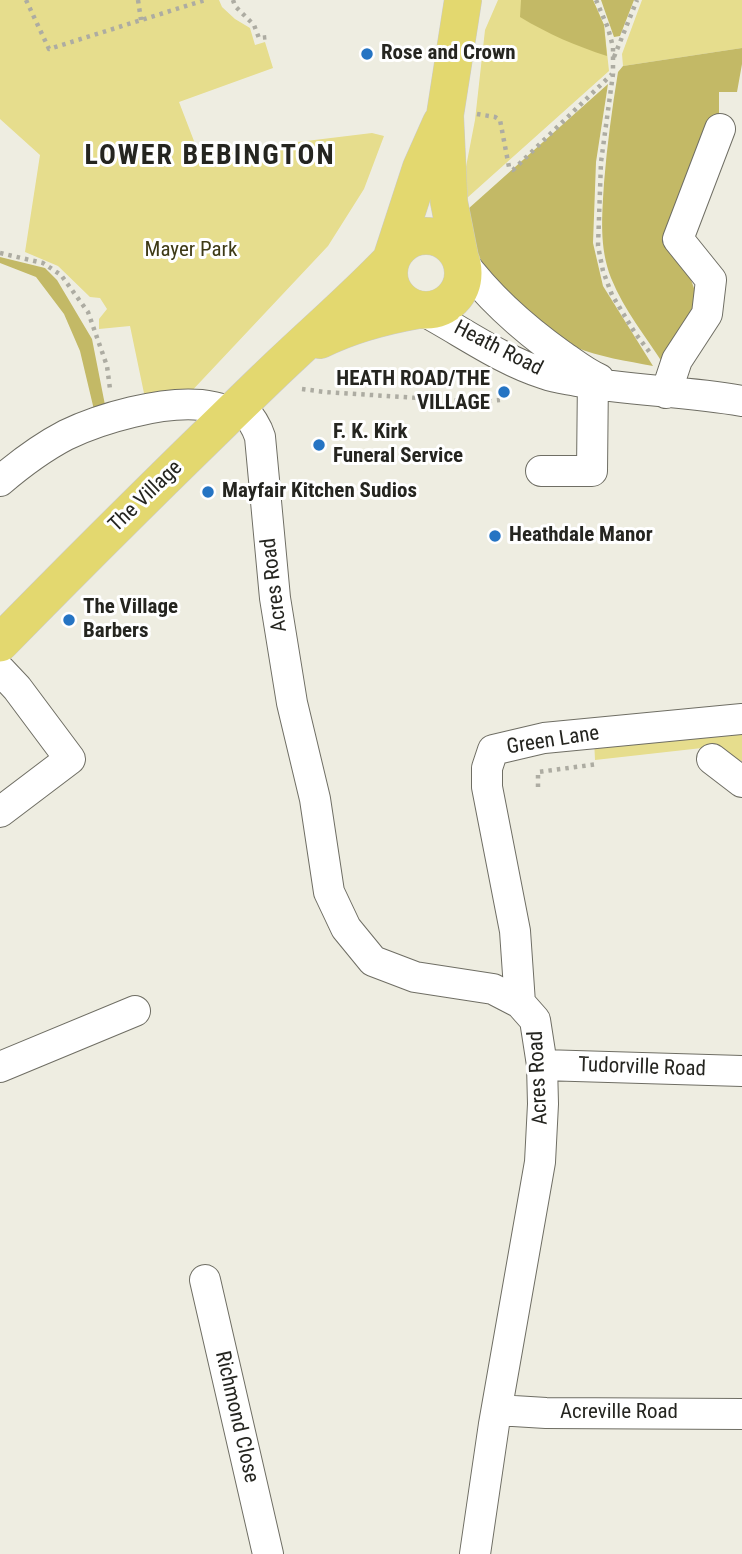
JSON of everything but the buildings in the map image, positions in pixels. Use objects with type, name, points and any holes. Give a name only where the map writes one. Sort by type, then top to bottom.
[{"type":"main road","name":"The Village","points":[[460,259],[449,202],[446,112],[463,0]]},
{"type":"main road","name":"The Village","points":[[0,643],[87,554],[391,258],[421,168],[446,112]]},
{"type":"main road","points":[[432,236],[453,248],[460,259],[463,273],[461,285],[446,305],[434,310],[420,310],[406,305],[396,296],[390,285],[388,272],[391,258],[399,247],[409,240],[432,236]]},
{"type":"main road","name":"The Village","points":[[294,353],[355,324],[420,310]]},
{"type":"street","points":[[666,393],[677,360],[707,314],[711,280],[678,239],[720,129]]},
{"type":"street","name":"Heath Road","points":[[460,259],[483,288],[517,322],[601,383]]},
{"type":"street","name":"Heath Road","points":[[420,310],[513,362],[547,375],[666,393],[707,394],[742,401]]},
{"type":"street","points":[[541,471],[592,471],[601,383]]},
{"type":"street","points":[[0,481],[67,435],[122,414],[175,405],[200,404],[236,408]]},
{"type":"street","name":"Acres Road","points":[[236,408],[253,420],[260,437],[275,598],[292,703],[315,799],[330,892],[346,929],[373,961],[415,978],[493,989],[520,1003],[536,1020],[542,1065],[540,1162],[475,1554]]},
{"type":"street","points":[[0,670],[17,688],[70,759],[0,812]]},
{"type":"street","name":"Green Lane","points":[[520,1003],[514,931],[487,787],[487,768],[493,750],[544,738],[742,719]]},
{"type":"street","points":[[712,759],[742,782]]},
{"type":"street","points":[[0,1067],[135,1011]]},
{"type":"street","name":"Tudorville Road","points":[[542,1065],[742,1071]]},
{"type":"street","name":"Richmond Close","points":[[205,1277],[268,1554]]},
{"type":"street","name":"Acreville Road","points":[[497,1410],[546,1413],[742,1414]]},
{"type":"path","points":[[26,0],[49,49],[205,0]]},
{"type":"path","points":[[138,0],[141,20]]},
{"type":"path","points":[[233,0],[235,6],[254,25],[259,38],[269,37]]},
{"type":"path","points":[[596,0],[613,47],[613,74],[601,162],[598,246],[612,295],[657,362]]},
{"type":"path","points":[[613,61],[637,0]]},
{"type":"path","points":[[446,112],[498,118],[502,123],[509,167],[513,170],[613,74]]},
{"type":"path","points":[[0,253],[43,263],[61,275],[88,312],[107,366],[114,417]]},
{"type":"path","points":[[302,388],[325,392],[467,401],[500,400]]},
{"type":"path","points":[[538,787],[538,772],[607,762]]},
{"type":"green space","name":"Mayer Park","points":[[0,0],[219,0],[222,7],[235,19],[250,28],[255,45],[265,42],[273,68],[179,102],[199,154],[372,133],[384,136],[364,189],[328,246],[187,396],[145,398],[130,326],[99,329],[99,319],[107,309],[100,298],[90,297],[58,266],[25,252],[40,155],[0,119]]},
{"type":"green space","points":[[498,0],[593,0],[604,25],[609,71],[467,198],[465,172],[475,120],[485,30]]},
{"type":"green space","points":[[642,0],[742,0],[742,48],[623,66],[622,54]]},
{"type":"green space","points":[[742,728],[742,761],[702,748],[595,760],[594,739]]},
{"type":"shaded area","points":[[521,0],[593,0],[604,25],[607,56],[562,39],[520,17]]},
{"type":"shaded area","points":[[601,0],[634,0],[620,36],[614,37]]},
{"type":"shaded area","points":[[742,48],[737,92],[719,92],[719,115],[685,262],[700,306],[664,365],[622,301],[611,278],[605,255],[602,231],[604,183],[618,72],[623,66]]},
{"type":"shaded area","points":[[608,84],[596,162],[593,243],[603,286],[653,366],[575,347],[545,330],[516,305],[491,276],[474,246],[471,232],[468,209]]},
{"type":"shaded area","points":[[0,257],[45,268],[57,280],[92,339],[106,410],[95,414],[80,351],[64,314],[36,277],[0,263]]},
{"type":"place","name":"Rose and Crown","points":[[367,54]]},
{"type":"place","name":"HEATH ROAD/THE VILLAGE","points":[[504,392]]},
{"type":"place","name":"F. K. Kirk Funeral Service","points":[[319,445]]},
{"type":"place","name":"Mayfair Kitchen Sudios","points":[[208,492]]},
{"type":"place","name":"Heathdale Manor","points":[[495,536]]},
{"type":"place","name":"The Village Barbers","points":[[69,620]]},
{"type":"district","name":"LOWER BEBINGTON","points":[[210,157]]}]
